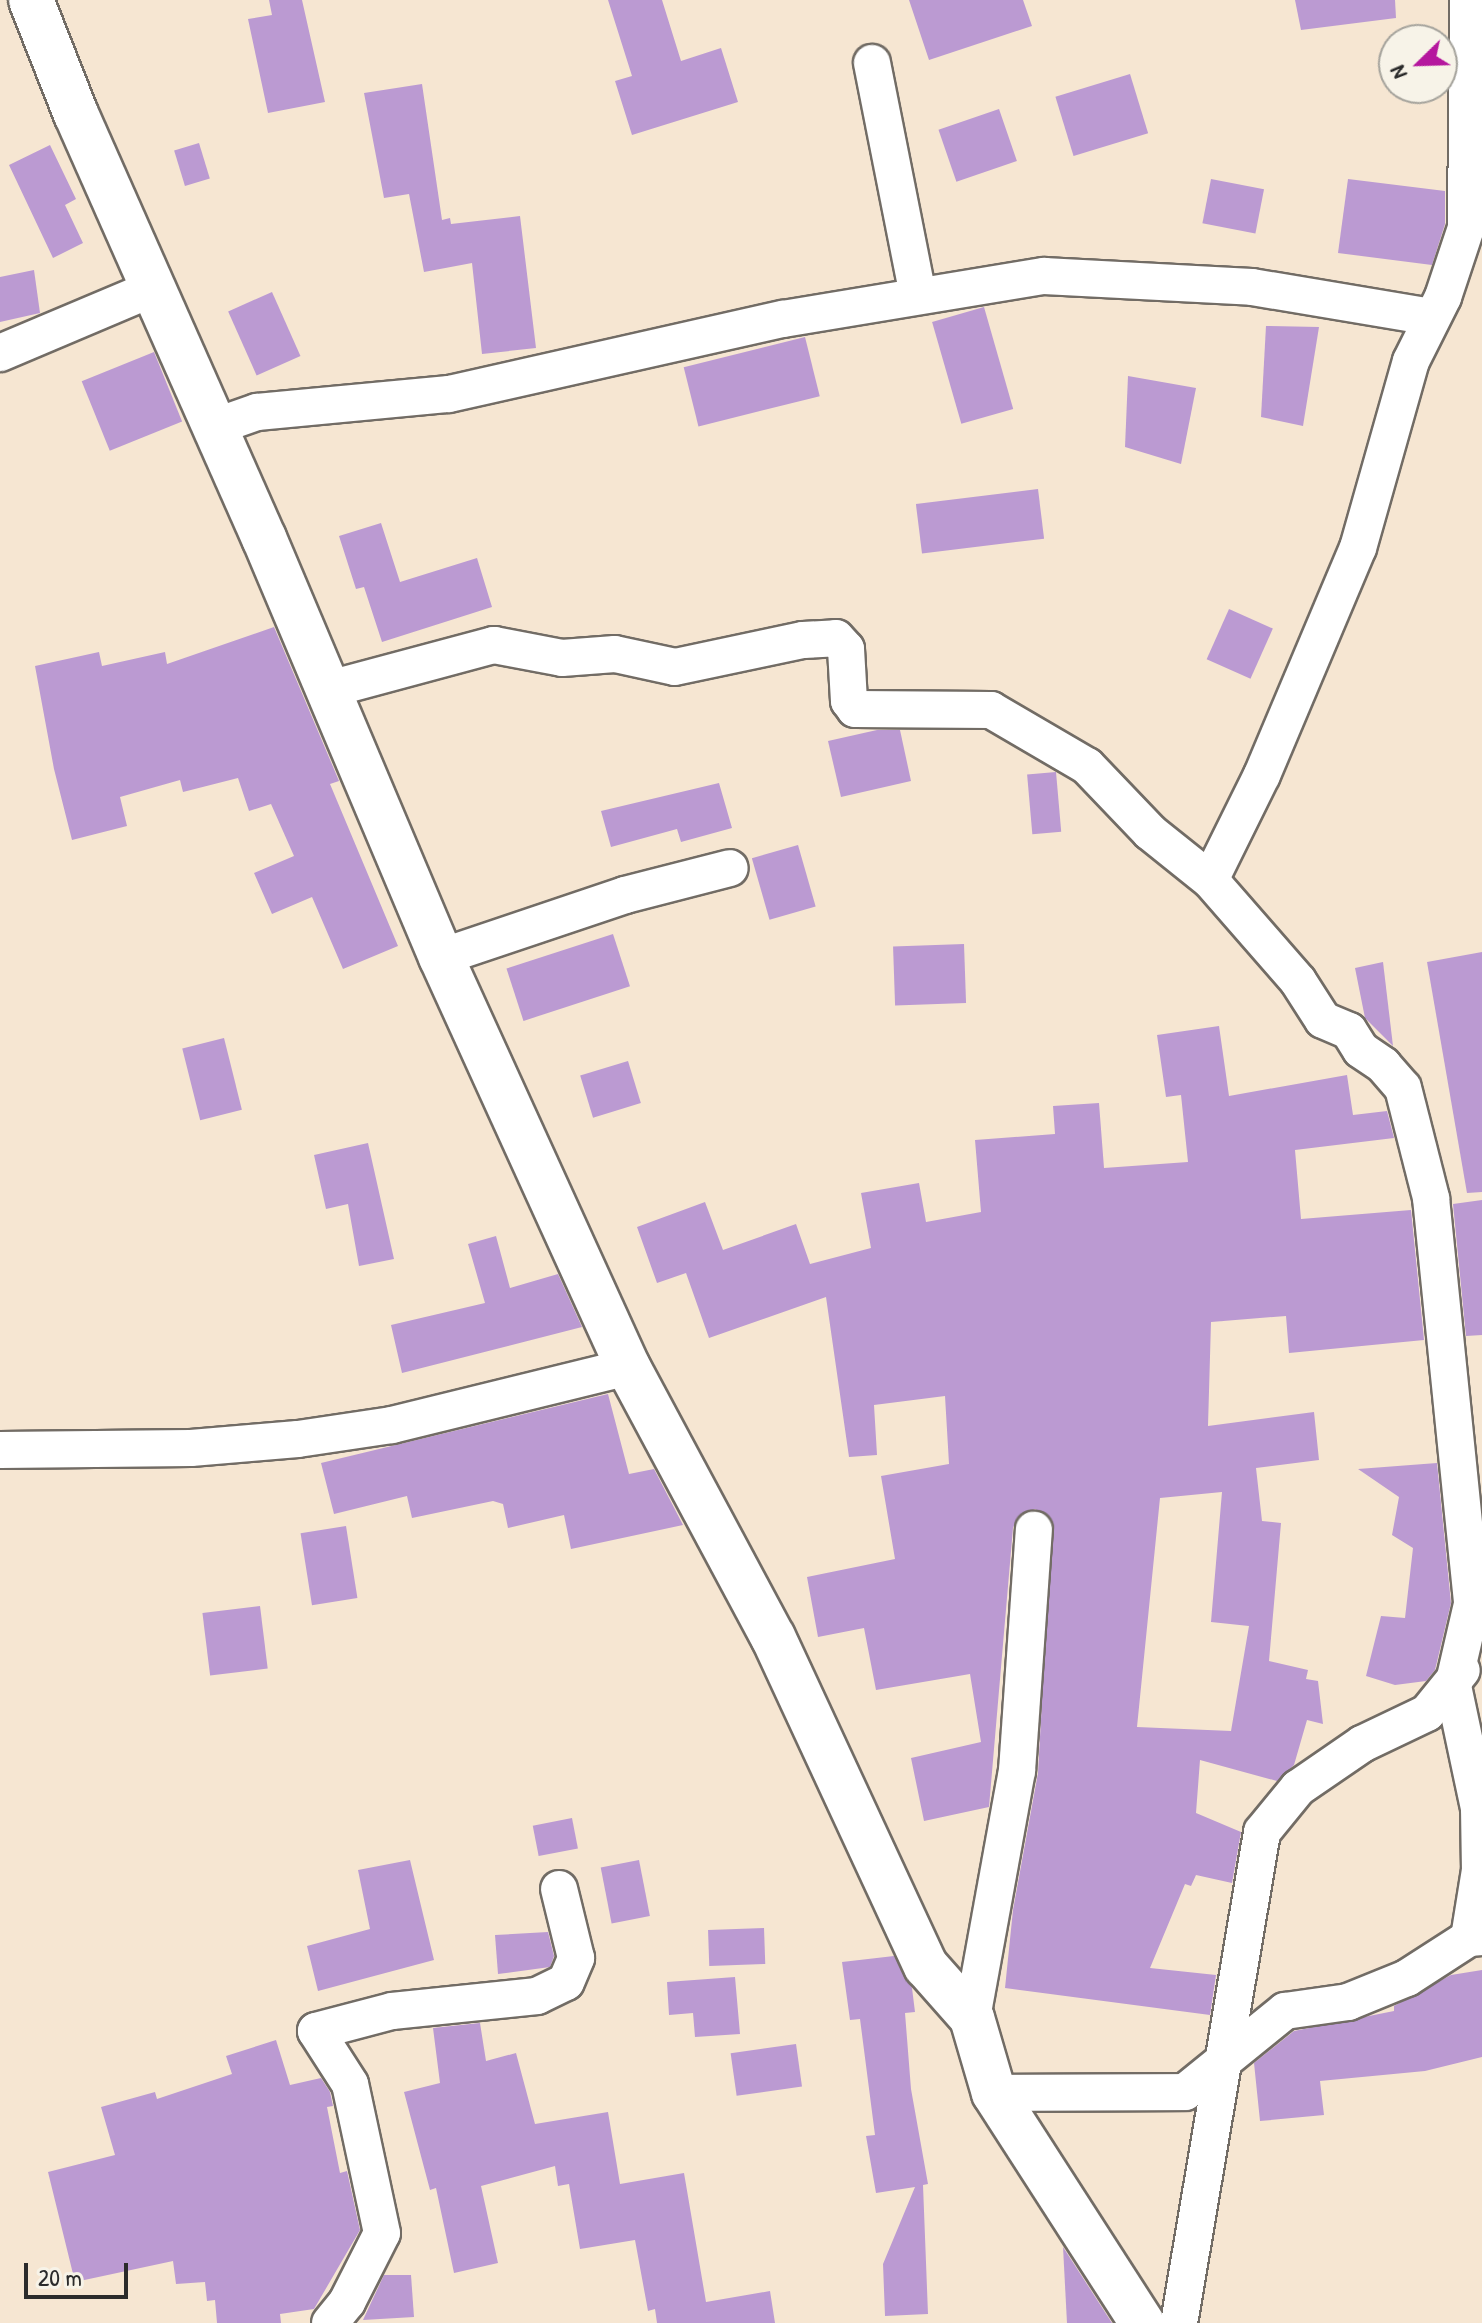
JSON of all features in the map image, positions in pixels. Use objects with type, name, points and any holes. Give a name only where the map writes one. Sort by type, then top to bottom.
[{"type":"street","points":[[31,0],[76,114],[154,288],[441,957],[628,1367],[773,1637],[926,1966],[972,2018],[994,2093],[1142,2323]]},
{"type":"street","points":[[1210,880],[1249,804],[1358,548],[1411,361],[1432,317],[1466,228],[1468,0]]},
{"type":"street","points":[[872,63],[918,296]]},
{"type":"street","points":[[214,427],[257,412],[449,394],[783,319],[1044,276],[1158,279],[1252,287],[1432,317]]},
{"type":"street","points":[[0,353],[154,288]]},
{"type":"street","points":[[326,690],[494,645],[562,658],[615,654],[675,667],[803,640],[836,638],[846,649],[849,701],[855,709],[997,713],[1087,766],[1130,806],[1150,832],[1210,880],[1298,981],[1323,1020],[1349,1031],[1361,1050],[1403,1088],[1431,1198],[1472,1604],[1453,1686],[1479,1808],[1480,1870],[1476,1937],[1407,1978],[1348,2002],[1285,2011],[1223,2056],[1185,2092],[994,2093]]},
{"type":"street","points":[[441,957],[625,895],[730,868]]},
{"type":"street","points":[[0,1450],[191,1448],[298,1439],[392,1425],[628,1367]]},
{"type":"street","points":[[972,2018],[1017,1771],[1034,1530]]},
{"type":"street","points":[[1179,2323],[1262,1832],[1298,1788],[1362,1744],[1427,1713],[1453,1686],[1482,1629]]},
{"type":"street","points":[[330,2323],[347,2302],[382,2233],[350,2084],[316,2031],[392,2011],[537,1996],[566,1982],[576,1958],[559,1889]]},
{"type":"building","points":[[269,0],[302,0],[325,102],[268,113],[248,19],[272,15]]},
{"type":"building","points":[[608,0],[662,0],[681,61],[721,48],[738,102],[632,135],[615,81],[632,76]]},
{"type":"building","points":[[909,0],[1023,0],[1032,26],[929,60]]},
{"type":"building","points":[[1295,0],[1395,0],[1396,18],[1301,30]]},
{"type":"building","points":[[1130,74],[1148,133],[1074,156],[1055,97]]},
{"type":"building","points":[[422,84],[442,220],[450,218],[451,224],[520,216],[536,348],[482,354],[472,263],[424,272],[409,194],[384,198],[364,93]]},
{"type":"building","points":[[999,109],[1017,161],[956,182],[938,130]]},
{"type":"building","points":[[199,143],[210,178],[185,186],[174,151]]},
{"type":"building","points":[[50,145],[76,199],[65,205],[83,243],[53,258],[9,165]]},
{"type":"building","points":[[1211,179],[1264,189],[1255,233],[1202,223]]},
{"type":"building","points":[[1348,179],[1445,191],[1445,224],[1432,265],[1338,253]]},
{"type":"building","points":[[34,270],[40,313],[0,322],[0,277]]},
{"type":"building","points":[[272,292],[300,356],[257,375],[228,312]]},
{"type":"building","points":[[984,307],[1013,409],[961,424],[932,322]]},
{"type":"building","points":[[1266,326],[1319,327],[1303,426],[1261,417]]},
{"type":"building","points":[[805,337],[820,396],[698,426],[684,367]]},
{"type":"building","points":[[154,352],[182,422],[110,451],[82,381]]},
{"type":"building","points":[[1128,376],[1196,388],[1181,464],[1125,447]]},
{"type":"building","points":[[1038,489],[1044,539],[922,554],[916,504]]},
{"type":"building","points":[[381,523],[400,582],[477,558],[492,607],[382,642],[364,587],[356,589],[339,536]]},
{"type":"building","points":[[1229,609],[1273,629],[1250,679],[1207,659]]},
{"type":"building","points":[[274,627],[339,781],[330,784],[398,946],[343,969],[312,897],[272,914],[254,873],[294,856],[271,804],[249,811],[238,778],[183,792],[180,780],[120,797],[127,826],[72,840],[54,769],[35,666],[99,652],[102,666],[165,652],[167,664]]},
{"type":"building","points":[[877,730],[900,730],[911,781],[841,797],[828,741]]},
{"type":"building","points":[[1056,772],[1061,832],[1032,834],[1027,775]]},
{"type":"building","points":[[719,783],[732,828],[681,842],[677,829],[611,847],[601,811]]},
{"type":"building","points":[[798,845],[816,907],[770,920],[752,858]]},
{"type":"building","points":[[613,934],[630,986],[523,1021],[506,969]]},
{"type":"building","points":[[964,944],[966,1003],[895,1005],[893,946]]},
{"type":"building","points":[[1482,952],[1482,1192],[1467,1193],[1427,962]]},
{"type":"building","points":[[1383,962],[1393,1046],[1365,1018],[1355,968]]},
{"type":"building","points":[[1219,1026],[1229,1096],[1347,1075],[1353,1115],[1387,1111],[1394,1138],[1295,1150],[1301,1219],[1411,1210],[1424,1340],[1289,1353],[1286,1316],[1211,1322],[1208,1426],[1314,1412],[1319,1460],[1256,1468],[1262,1521],[1281,1523],[1269,1661],[1308,1670],[1306,1679],[1318,1681],[1323,1724],[1307,1720],[1294,1765],[1277,1781],[1200,1760],[1196,1813],[1241,1832],[1232,1883],[1196,1875],[1191,1886],[1185,1884],[1150,1968],[1216,1975],[1210,2015],[1005,1988],[1013,1910],[1038,1773],[1052,1520],[1035,1509],[1017,1518],[1013,1528],[989,1807],[924,1821],[911,1758],[981,1742],[970,1674],[876,1690],[864,1628],[818,1637],[807,1577],[895,1559],[881,1476],[949,1464],[945,1396],[874,1405],[877,1455],[849,1457],[826,1297],[709,1338],[686,1273],[657,1283],[637,1227],[705,1202],[723,1250],[796,1224],[810,1264],[871,1248],[861,1193],[919,1183],[926,1222],[981,1212],[975,1140],[1055,1134],[1053,1106],[1099,1103],[1104,1168],[1188,1162],[1181,1095],[1166,1097],[1157,1035]],"holes":[[[1222,1492],[1211,1622],[1249,1626],[1231,1731],[1137,1727],[1160,1498]]]},
{"type":"building","points":[[224,1038],[242,1110],[200,1120],[182,1048]]},
{"type":"building","points":[[628,1061],[641,1103],[593,1118],[580,1076]]},
{"type":"building","points":[[368,1143],[394,1259],[359,1266],[348,1204],[326,1209],[314,1155]]},
{"type":"building","points":[[1482,1200],[1482,1335],[1466,1336],[1453,1204]]},
{"type":"building","points":[[496,1236],[510,1288],[558,1274],[582,1327],[402,1373],[391,1325],[485,1303],[468,1244]]},
{"type":"building","points":[[608,1394],[629,1474],[654,1469],[683,1525],[571,1549],[564,1515],[508,1528],[503,1504],[493,1501],[412,1518],[407,1496],[334,1514],[321,1463]]},
{"type":"building","points":[[1437,1463],[1451,1603],[1435,1670],[1426,1681],[1395,1685],[1366,1676],[1381,1616],[1405,1618],[1413,1548],[1392,1535],[1399,1497],[1358,1469]]},
{"type":"building","points":[[346,1526],[357,1598],[312,1605],[301,1533]]},
{"type":"building","points":[[260,1606],[268,1669],[210,1676],[202,1613]]},
{"type":"building","points":[[572,1818],[578,1848],[539,1856],[533,1826]]},
{"type":"building","points":[[410,1860],[434,1960],[318,1991],[307,1946],[370,1929],[358,1870]]},
{"type":"building","points":[[639,1860],[650,1916],[612,1923],[601,1867]]},
{"type":"building","points":[[764,1928],[765,1964],[709,1966],[708,1930]]},
{"type":"building","points":[[548,1932],[554,1956],[550,1967],[498,1974],[495,1935]]},
{"type":"building","points":[[894,1956],[912,1988],[915,2012],[905,2013],[911,2089],[928,2184],[923,2185],[928,2314],[885,2316],[883,2264],[915,2187],[876,2193],[866,2136],[875,2135],[860,2019],[850,2020],[842,1962]]},
{"type":"building","points":[[1482,1970],[1482,2057],[1425,2071],[1320,2081],[1324,2115],[1260,2121],[1254,2063],[1294,2031],[1394,2011],[1394,2006],[1451,1975]]},
{"type":"building","points":[[735,1977],[740,2034],[695,2037],[693,2013],[669,2015],[667,1982]]},
{"type":"building","points":[[480,2023],[486,2061],[516,2053],[535,2124],[608,2112],[620,2184],[684,2173],[706,2302],[770,2291],[775,2323],[657,2323],[655,2309],[648,2311],[635,2240],[580,2249],[569,2184],[558,2186],[555,2166],[481,2186],[498,2263],[454,2273],[436,2188],[430,2190],[404,2092],[440,2083],[433,2028]]},
{"type":"building","points":[[276,2040],[290,2085],[321,2078],[330,2092],[333,2106],[327,2107],[340,2173],[347,2171],[360,2230],[314,2309],[280,2314],[281,2323],[217,2323],[215,2300],[207,2301],[205,2282],[176,2284],[173,2261],[75,2282],[48,2172],[115,2155],[101,2107],[155,2092],[157,2099],[232,2074],[226,2056]]},
{"type":"building","points":[[796,2044],[802,2087],[737,2096],[731,2053]]},
{"type":"building","points":[[1063,2247],[1112,2323],[1067,2323]]},
{"type":"building","points":[[384,2275],[411,2275],[414,2317],[363,2320]]}]
